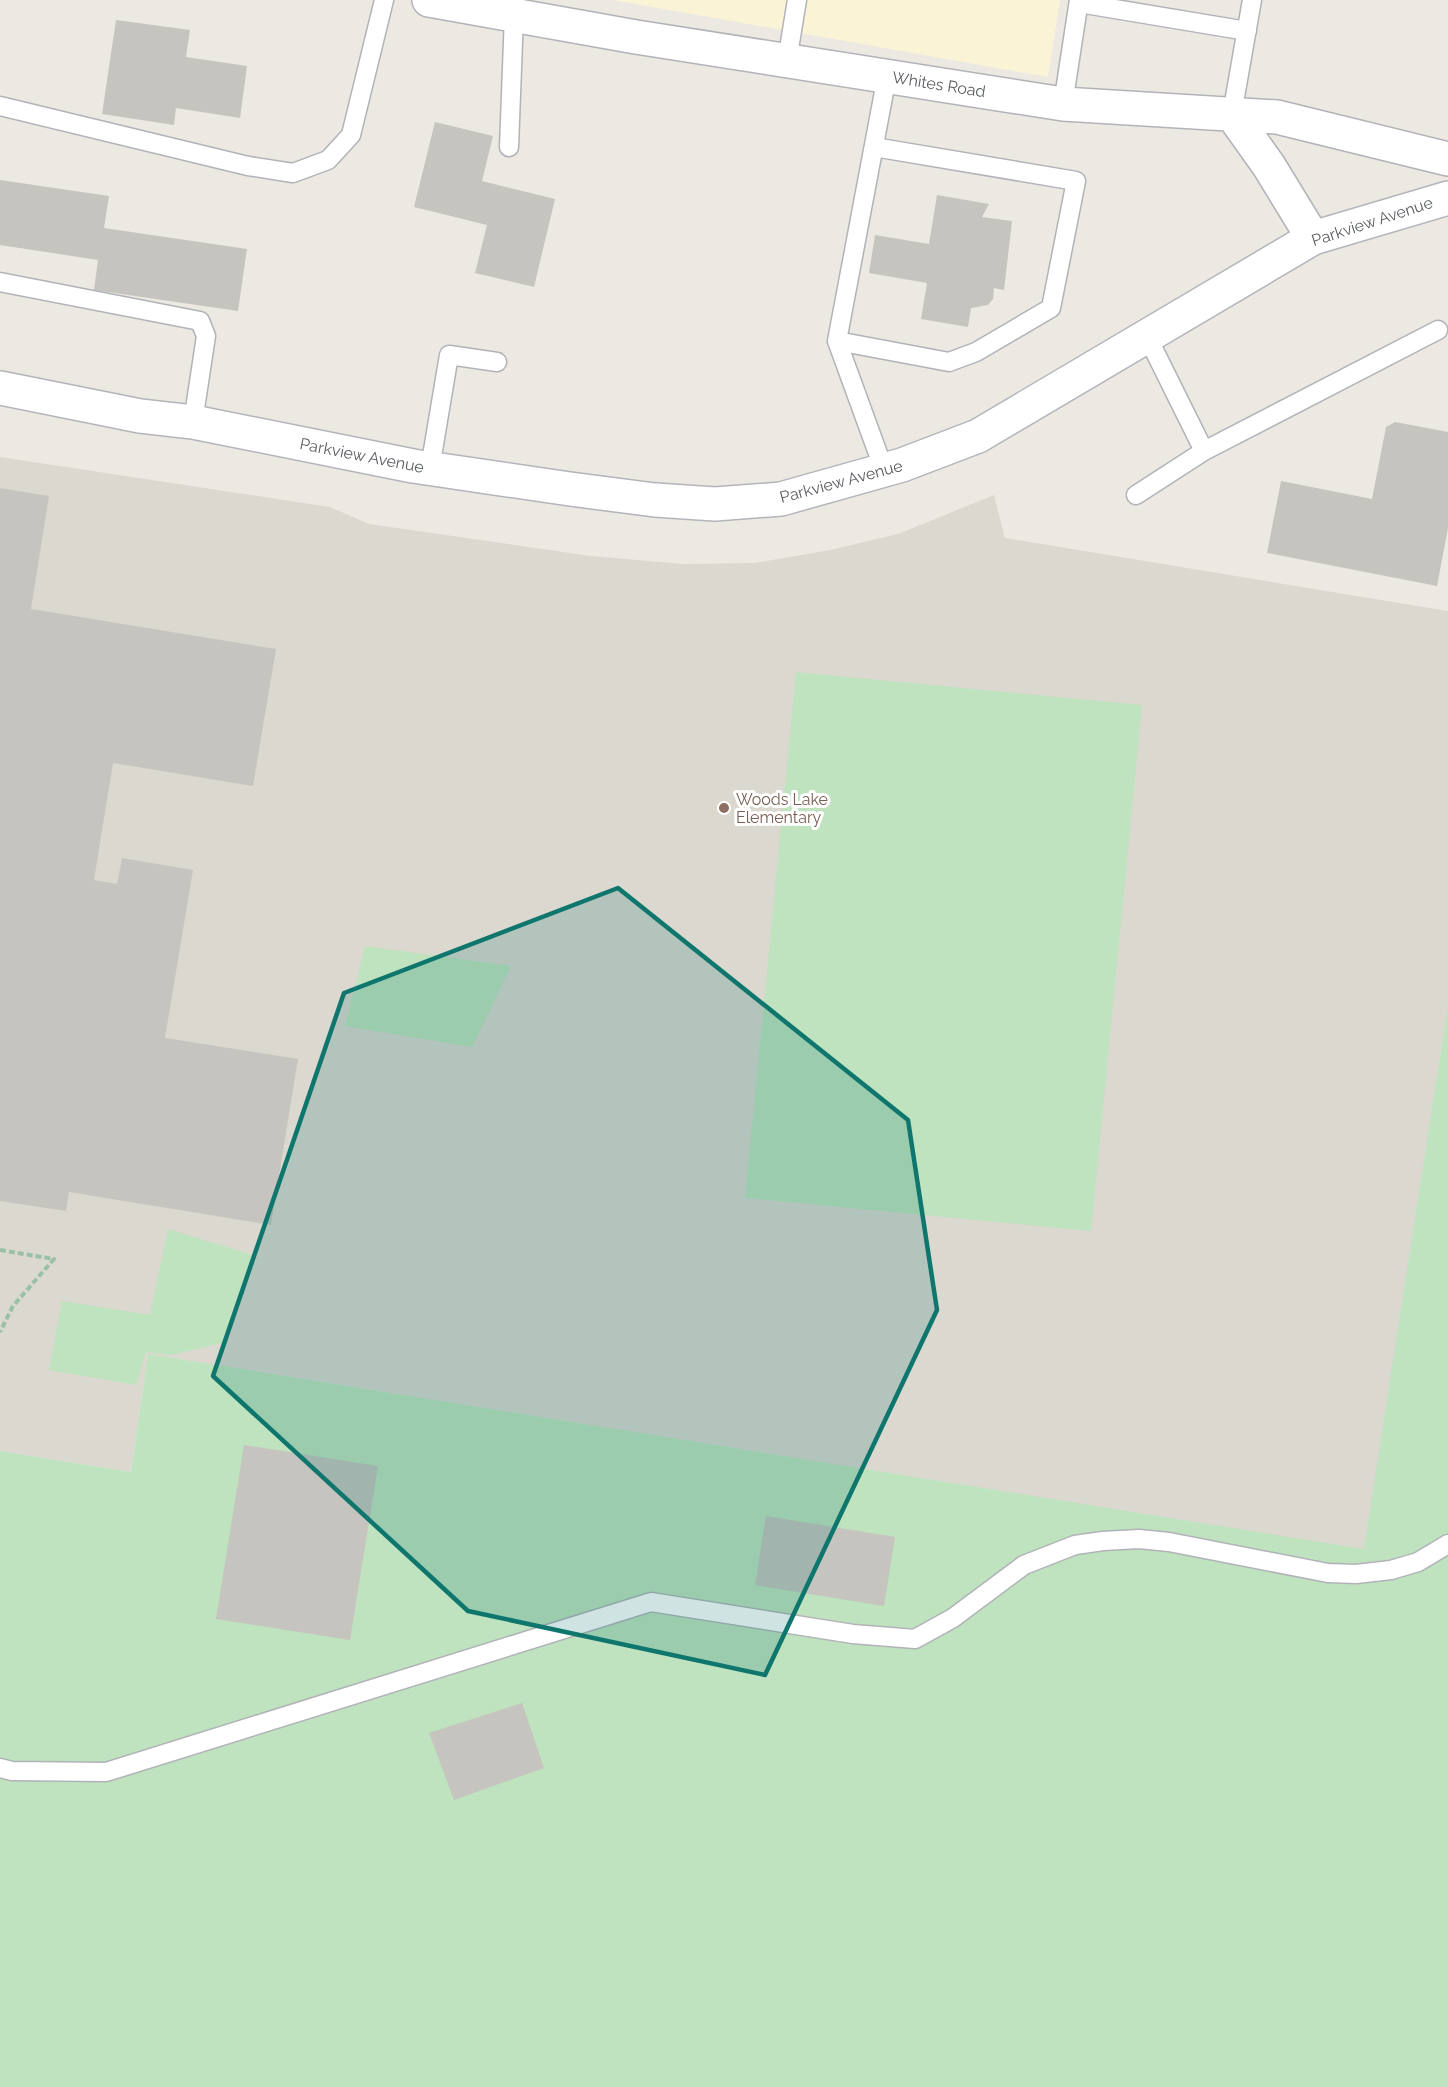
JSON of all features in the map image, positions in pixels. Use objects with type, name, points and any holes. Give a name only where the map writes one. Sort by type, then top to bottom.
[{"type":"street","name":"Whites Road","points":[[429,0],[787,61],[1063,104],[1277,117],[1399,149],[1448,159]]},
{"type":"street","points":[[1232,114],[1269,166],[1313,238]]},
{"type":"street","name":"Parkview Avenue","points":[[0,388],[140,416],[193,422],[413,466],[655,500],[715,504],[781,499],[902,465],[978,436],[1313,238],[1448,198]]},
{"type":"lane","points":[[0,106],[248,166],[293,173],[328,160],[351,135],[384,0]]},
{"type":"lane","points":[[787,61],[797,0]]},
{"type":"lane","points":[[1232,114],[1252,0]]},
{"type":"lane","points":[[1063,104],[1079,1],[1247,31]]},
{"type":"lane","points":[[509,147],[514,15]]},
{"type":"lane","points":[[884,470],[837,341],[887,76]]},
{"type":"lane","points":[[837,341],[949,362],[976,352],[1051,308],[1076,181],[874,147]]},
{"type":"lane","points":[[0,282],[201,321],[206,336],[193,422]]},
{"type":"lane","points":[[1136,495],[1204,451],[1438,330]]},
{"type":"lane","points":[[1147,336],[1204,451]]},
{"type":"lane","points":[[430,468],[448,356],[497,362]]},
{"type":"lane","points":[[0,1768],[12,1771],[106,1772],[651,1602],[854,1634],[915,1640],[953,1618],[1024,1564],[1075,1545],[1130,1540],[1169,1542],[1328,1573],[1356,1574],[1391,1570],[1418,1562],[1448,1544]]},
{"type":"path","points":[[0,1250],[54,1259],[13,1306],[0,1332]]},
{"type":"highlighted area","points":[[618,888],[908,1120],[937,1310],[765,1675],[468,1611],[213,1376],[344,993]]},
{"type":"shaded area","points":[[613,0],[1060,0],[1048,77]]},
{"type":"shaded area","name":"Woods Lake Elementary","points":[[0,457],[330,507],[369,524],[591,556],[683,564],[755,563],[830,550],[898,534],[994,495],[1005,538],[1448,611],[1448,1005],[1365,1550],[148,1354],[131,1472],[0,1451]]},
{"type":"green space","points":[[796,672],[1142,705],[1091,1231],[745,1198]]},
{"type":"green space","points":[[365,946],[511,966],[472,1047],[345,1026]]},
{"type":"green space","points":[[1448,1005],[1448,2087],[0,2087],[0,1451],[131,1472],[148,1354],[1364,1549]]},
{"type":"green space","points":[[168,1229],[256,1256],[226,1342],[172,1355],[146,1352],[136,1385],[49,1370],[62,1301],[150,1315]]},
{"type":"building","points":[[116,20],[190,30],[186,57],[247,66],[240,118],[176,108],[174,125],[102,114]]},
{"type":"building","points":[[435,122],[493,136],[482,181],[555,199],[534,287],[475,273],[487,225],[414,207]]},
{"type":"building","points":[[0,180],[109,196],[104,228],[247,249],[238,311],[94,290],[98,260],[0,245]]},
{"type":"building","points":[[937,195],[989,204],[982,217],[1012,221],[1004,290],[994,288],[993,299],[988,305],[971,308],[968,327],[921,319],[927,283],[869,273],[875,235],[929,244]]},
{"type":"building","points":[[1395,422],[1448,432],[1448,528],[1437,586],[1267,553],[1281,481],[1372,499],[1386,427]]},
{"type":"building","points":[[0,488],[49,496],[31,609],[276,649],[253,786],[113,763],[94,880],[117,884],[122,858],[193,870],[165,1038],[298,1059],[271,1225],[69,1192],[66,1211],[0,1201]]},
{"type":"building","points":[[244,1445],[378,1466],[350,1640],[216,1619]]},
{"type":"building","points":[[766,1516],[895,1537],[884,1606],[755,1585]]},
{"type":"building","points":[[522,1703],[544,1768],[454,1800],[429,1733]]},
{"type":"place","name":"Woods Lake Elementary","points":[[724,808]]}]
